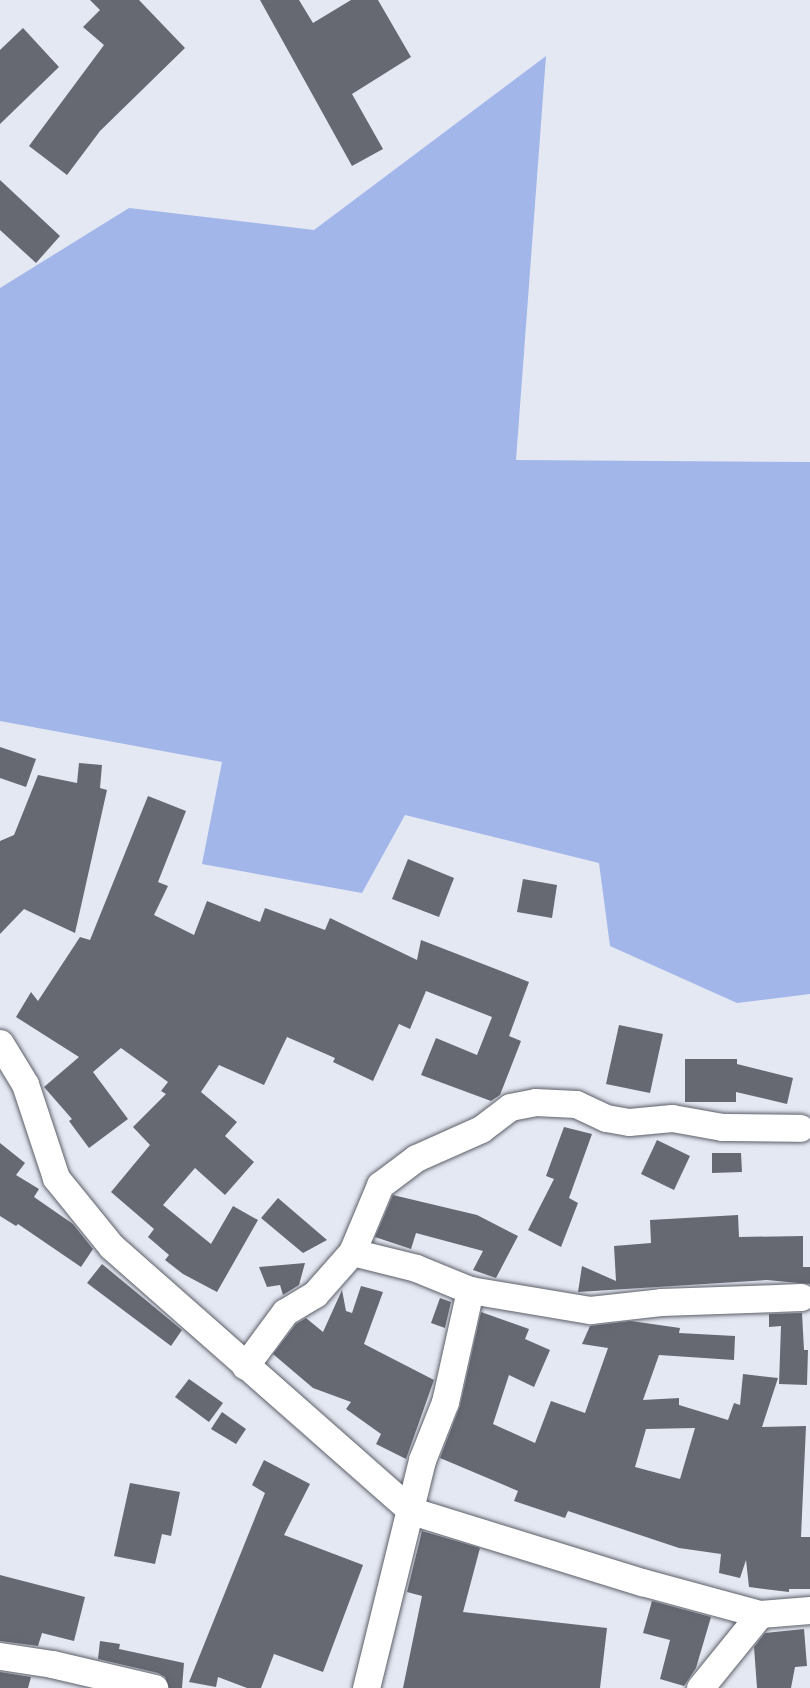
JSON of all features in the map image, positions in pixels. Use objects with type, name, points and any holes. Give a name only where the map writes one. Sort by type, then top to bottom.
[{"type":"street","points":[[0,1043],[25,1084],[56,1178],[111,1246],[412,1511],[642,1582],[760,1614],[810,1610]]},
{"type":"street","points":[[245,1366],[285,1312],[315,1294],[352,1252],[380,1185],[416,1158],[481,1129],[510,1107],[536,1102],[576,1104],[606,1118],[629,1122],[672,1118],[722,1127],[800,1128]]},
{"type":"street","points":[[352,1252],[416,1268],[470,1290],[590,1310],[660,1302],[801,1297]]},
{"type":"street","points":[[358,1687],[412,1511],[422,1460],[445,1402],[470,1290]]},
{"type":"street","points":[[700,1688],[760,1614]]},
{"type":"street","points":[[0,1656],[154,1688]]},
{"type":"shaded area","points":[[546,56],[516,460],[810,462],[810,994],[737,1003],[610,946],[599,863],[405,815],[362,893],[202,864],[222,762],[0,721],[0,288],[129,208],[314,230]]},
{"type":"building","points":[[90,0],[139,0],[185,48],[100,131],[67,175],[29,146],[104,45],[83,27],[100,10]]},
{"type":"building","points":[[260,0],[299,0],[313,23],[351,0],[378,0],[411,57],[352,94],[383,149],[352,166]]},
{"type":"building","points":[[23,28],[59,67],[0,124],[0,50]]},
{"type":"building","points":[[0,180],[60,236],[36,263],[0,230]]},
{"type":"building","points":[[0,747],[36,759],[26,787],[0,778]]},
{"type":"building","points":[[79,763],[102,765],[100,788],[107,790],[75,933],[24,909],[0,934],[0,841],[14,835],[38,775],[77,783]]},
{"type":"building","points":[[148,796],[186,811],[158,882],[168,886],[154,915],[194,935],[207,901],[260,922],[265,908],[325,930],[330,918],[417,960],[421,940],[529,982],[509,1036],[521,1041],[500,1095],[491,1101],[421,1075],[436,1038],[477,1055],[492,1017],[426,991],[410,1029],[399,1024],[373,1081],[333,1062],[335,1058],[287,1037],[264,1085],[219,1065],[201,1092],[237,1122],[225,1136],[254,1162],[225,1195],[195,1168],[163,1205],[211,1244],[233,1206],[258,1220],[217,1292],[183,1274],[165,1260],[169,1255],[148,1237],[154,1229],[111,1192],[150,1145],[133,1127],[166,1094],[161,1091],[168,1082],[121,1048],[93,1072],[128,1119],[89,1148],[69,1121],[72,1119],[44,1087],[79,1057],[16,1017],[31,992],[38,1001],[80,937],[90,940]]},
{"type":"building","points":[[408,859],[454,878],[439,917],[392,899]]},
{"type":"building","points":[[523,879],[557,885],[552,918],[517,912]]},
{"type":"building","points":[[619,1025],[663,1034],[650,1093],[606,1084]]},
{"type":"building","points":[[685,1059],[737,1059],[737,1064],[793,1078],[787,1104],[736,1092],[736,1102],[685,1102]]},
{"type":"building","points":[[564,1127],[592,1134],[569,1198],[578,1203],[561,1247],[528,1230],[554,1179],[546,1176]]},
{"type":"building","points":[[657,1140],[690,1156],[674,1190],[641,1174]]},
{"type":"building","points":[[0,1143],[25,1163],[16,1175],[39,1189],[34,1197],[73,1224],[93,1249],[81,1267],[18,1224],[16,1226],[0,1216]]},
{"type":"building","points":[[712,1153],[741,1153],[742,1172],[712,1173]]},
{"type":"building","points":[[393,1195],[477,1215],[518,1236],[496,1278],[473,1270],[483,1251],[416,1233],[411,1249],[375,1237]]},
{"type":"building","points":[[278,1198],[327,1240],[303,1253],[261,1218]]},
{"type":"building","points":[[738,1215],[739,1237],[803,1236],[803,1267],[810,1267],[810,1284],[767,1280],[578,1292],[582,1266],[616,1281],[614,1246],[651,1243],[650,1220]]},
{"type":"building","points":[[305,1263],[299,1285],[283,1295],[280,1285],[267,1287],[259,1267]]},
{"type":"building","points":[[102,1264],[182,1330],[171,1346],[87,1283]]},
{"type":"building","points":[[361,1286],[383,1292],[364,1344],[434,1380],[406,1459],[376,1444],[381,1434],[346,1409],[351,1402],[313,1388],[273,1354],[296,1324],[306,1318],[323,1332],[342,1290],[346,1311],[352,1313]]},
{"type":"building","points":[[440,1298],[451,1302],[445,1328],[431,1323]]},
{"type":"building","points":[[481,1312],[529,1329],[525,1339],[550,1350],[534,1387],[509,1375],[493,1424],[535,1443],[551,1401],[585,1413],[608,1348],[582,1344],[590,1326],[631,1321],[680,1328],[679,1333],[735,1336],[734,1360],[659,1355],[643,1400],[679,1398],[679,1405],[728,1420],[734,1403],[740,1405],[743,1374],[778,1378],[762,1427],[806,1426],[801,1537],[810,1537],[810,1589],[789,1589],[789,1592],[749,1587],[746,1560],[740,1578],[719,1573],[721,1554],[679,1548],[568,1511],[565,1518],[514,1501],[518,1491],[440,1458],[460,1406]],"holes":[[[695,1428],[680,1479],[635,1467],[646,1429]]]},
{"type":"building","points":[[802,1313],[804,1350],[808,1350],[807,1385],[779,1384],[781,1326],[769,1327],[769,1314]]},
{"type":"building","points":[[189,1379],[223,1403],[209,1422],[175,1397]]},
{"type":"building","points":[[222,1412],[246,1429],[236,1444],[211,1429]]},
{"type":"building","points":[[264,1460],[310,1484],[284,1535],[363,1565],[323,1672],[274,1654],[261,1688],[247,1688],[218,1677],[216,1687],[189,1682],[265,1493],[252,1485]]},
{"type":"building","points":[[130,1483],[180,1492],[171,1536],[162,1534],[155,1564],[114,1556]]},
{"type":"building","points":[[422,1531],[480,1548],[463,1612],[607,1628],[600,1688],[403,1688],[422,1596],[407,1592]]},
{"type":"building","points":[[0,1575],[85,1597],[74,1641],[42,1633],[38,1646],[0,1641]]},
{"type":"building","points":[[652,1601],[711,1617],[696,1668],[684,1686],[660,1679],[670,1640],[643,1633]]},
{"type":"building","points":[[804,1629],[807,1666],[795,1667],[791,1688],[757,1688],[754,1647],[765,1633]]},
{"type":"building","points":[[100,1641],[120,1644],[119,1649],[184,1663],[182,1688],[169,1688],[165,1677],[158,1673],[98,1659]]},
{"type":"building","points":[[0,1672],[31,1677],[28,1688],[0,1688]]}]
